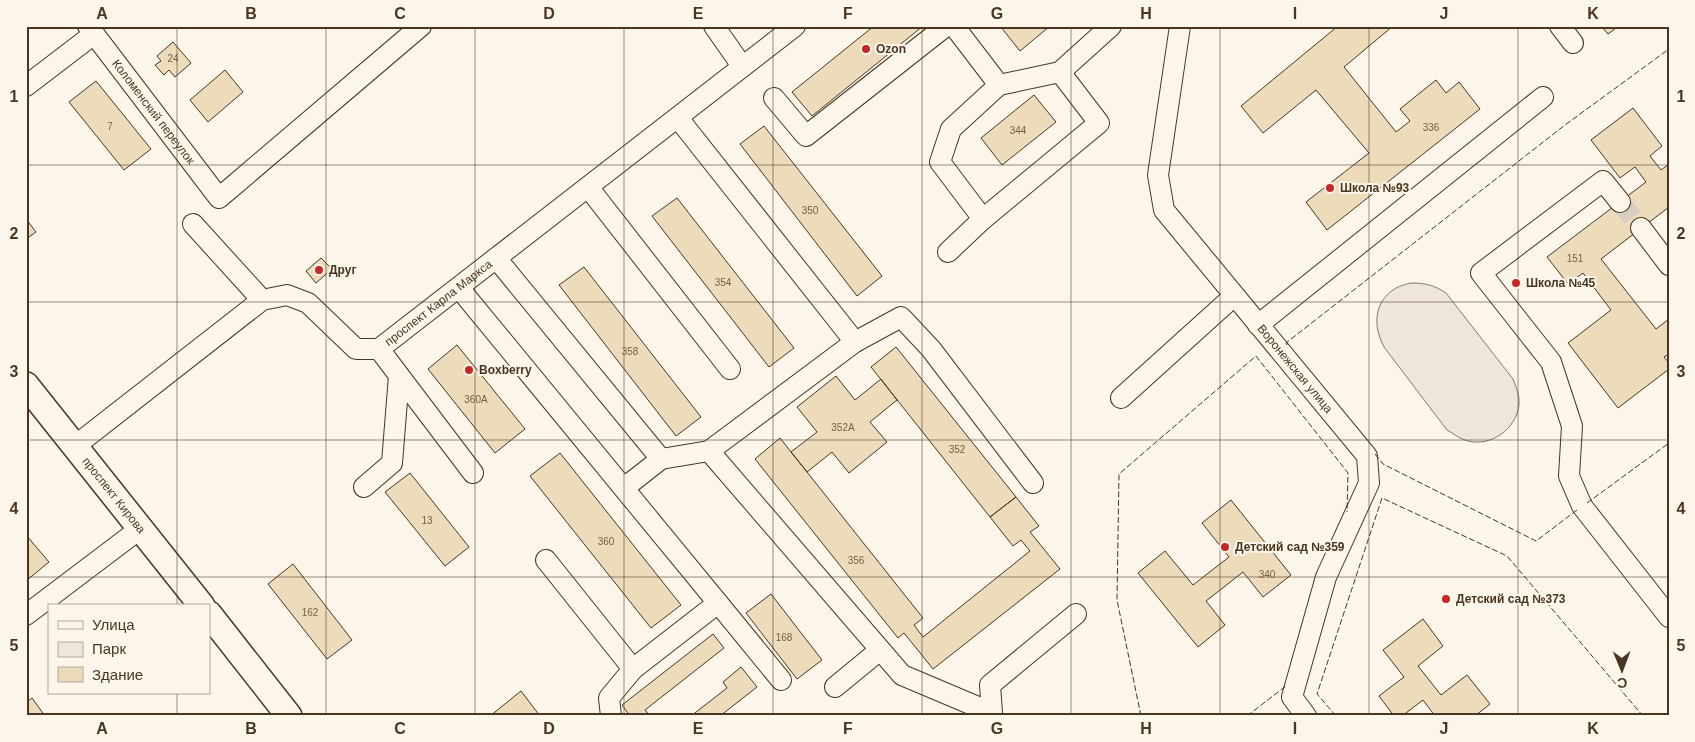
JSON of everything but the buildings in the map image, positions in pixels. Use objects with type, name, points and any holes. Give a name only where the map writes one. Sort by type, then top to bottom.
[{"type":"main road","name":"проспект Кирова","points":[[26,385],[200,604]]},
{"type":"main road","points":[[210,615],[289,716]]},
{"type":"street","points":[[714,26],[742,66]]},
{"type":"street","name":"проспект Карла Маркса","points":[[75,446],[262,300],[288,295],[308,303],[356,349],[379,349],[795,26]]},
{"type":"street","points":[[774,98],[806,136],[946,26]]},
{"type":"street","points":[[954,26],[999,85]]},
{"type":"street","points":[[983,219],[940,162],[952,129],[999,85],[1060,72],[1111,26]]},
{"type":"street","name":"Воронежская улица","points":[[1180,26],[1158,174],[1164,210],[1367,456],[1369,483],[1326,577],[1292,697],[1306,716]]},
{"type":"street","points":[[1560,26],[1573,43]]},
{"type":"street","name":"Коломенский переулок","points":[[91,30],[219,198],[415,28]]},
{"type":"street","points":[[26,86],[91,30]]},
{"type":"street","points":[[948,252],[983,219],[1099,123],[1060,72]]},
{"type":"street","points":[[1258,325],[1544,97]]},
{"type":"street","points":[[678,118],[855,342]]},
{"type":"street","points":[[1620,202],[1603,181],[1480,273],[1551,362],[1572,426],[1569,476],[1582,506],[1669,617]]},
{"type":"street","points":[[588,187],[730,369]]},
{"type":"street","points":[[193,224],[262,300]]},
{"type":"street","points":[[1641,228],[1669,265]]},
{"type":"street","points":[[496,258],[661,460]]},
{"type":"street","points":[[459,288],[781,680]]},
{"type":"street","points":[[1121,398],[1234,296]]},
{"type":"street","points":[[624,488],[661,460],[710,451],[855,342],[902,317],[931,349],[1033,483]]},
{"type":"street","points":[[379,349],[473,473]]},
{"type":"street","points":[[364,486],[392,463],[399,376]]},
{"type":"street","points":[[710,451],[902,675],[992,715],[990,685],[1076,614]]},
{"type":"street","points":[[29,607],[141,528]]},
{"type":"street","points":[[546,560],[633,669]]},
{"type":"street","points":[[611,716],[609,698],[633,669],[718,603]]},
{"type":"street","points":[[835,687],[880,650]]},
{"type":"green space","points":[[1411,283],[1429,285],[1446,293],[1513,379],[1519,398],[1517,414],[1508,429],[1493,439],[1477,442],[1468,441],[1447,430],[1384,347],[1380,339],[1377,323],[1379,307],[1388,294],[1396,288]]},
{"type":"tunnel","points":[[1620,202],[1641,228]]},
{"type":"fence","points":[[1287,345],[1286,343],[1565,125],[1669,49]]},
{"type":"fence","points":[[1141,716],[1117,600],[1119,474],[1256,356],[1348,473],[1347,512]]},
{"type":"fence","points":[[1587,503],[1669,443]]},
{"type":"fence","points":[[1375,454],[1383,464],[1536,541],[1577,510]]},
{"type":"fence","points":[[1336,716],[1317,694],[1382,498],[1507,556],[1643,716]]},
{"type":"fence","points":[[1247,716],[1286,686]]},
{"type":"place","name":"Ozon","points":[[866,49]]},
{"type":"place","name":"Школа №93","points":[[1330,188]]},
{"type":"place","name":"Друг","points":[[319,270]]},
{"type":"place","name":"Школа №45","points":[[1516,283]]},
{"type":"place","name":"Boxberry","points":[[469,370]]},
{"type":"place","name":"Детский сад №359","points":[[1225,547]]},
{"type":"place","name":"Детский сад №373","points":[[1446,599]]}]
